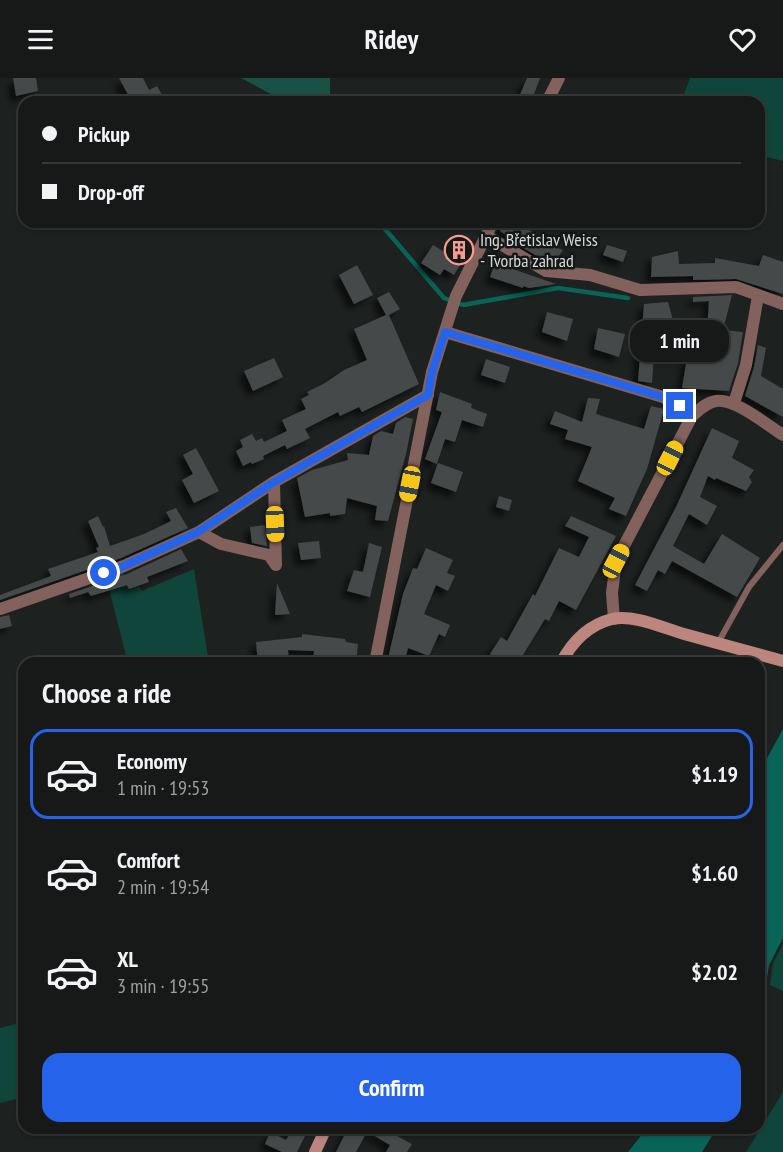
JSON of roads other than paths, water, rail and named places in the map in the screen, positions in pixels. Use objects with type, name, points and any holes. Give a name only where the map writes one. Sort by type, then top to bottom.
[{"type":"street","points":[[550,96],[559,78]]},
{"type":"street","points":[[376,657],[432,372],[454,302],[490,228]]},
{"type":"street","points":[[487,236],[546,271],[590,275],[640,290],[736,287],[783,304]]},
{"type":"street","points":[[734,403],[746,365],[758,296]]},
{"type":"street","points":[[445,332],[663,397],[692,416]]},
{"type":"street","points":[[0,609],[124,566],[198,532],[274,482],[428,395]]},
{"type":"street","points":[[614,619],[612,593],[616,561],[692,416],[703,406],[716,400],[734,403],[783,435]]},
{"type":"street","points":[[198,532],[221,544],[269,555],[276,565],[274,482]]},
{"type":"street","points":[[564,657],[583,634],[596,624],[614,619],[643,622],[783,662]]},
{"type":"street","points":[[315,1152],[323,1134]]},
{"type":"lane","points":[[718,643],[749,587],[783,545]]},
{"type":"waterway","points":[[384,228],[444,298],[463,305],[558,288],[628,298]]},
{"type":"place","name":"Ing. Břetislav Weiss - Tvorba zahrad","points":[[459,250]]}]
